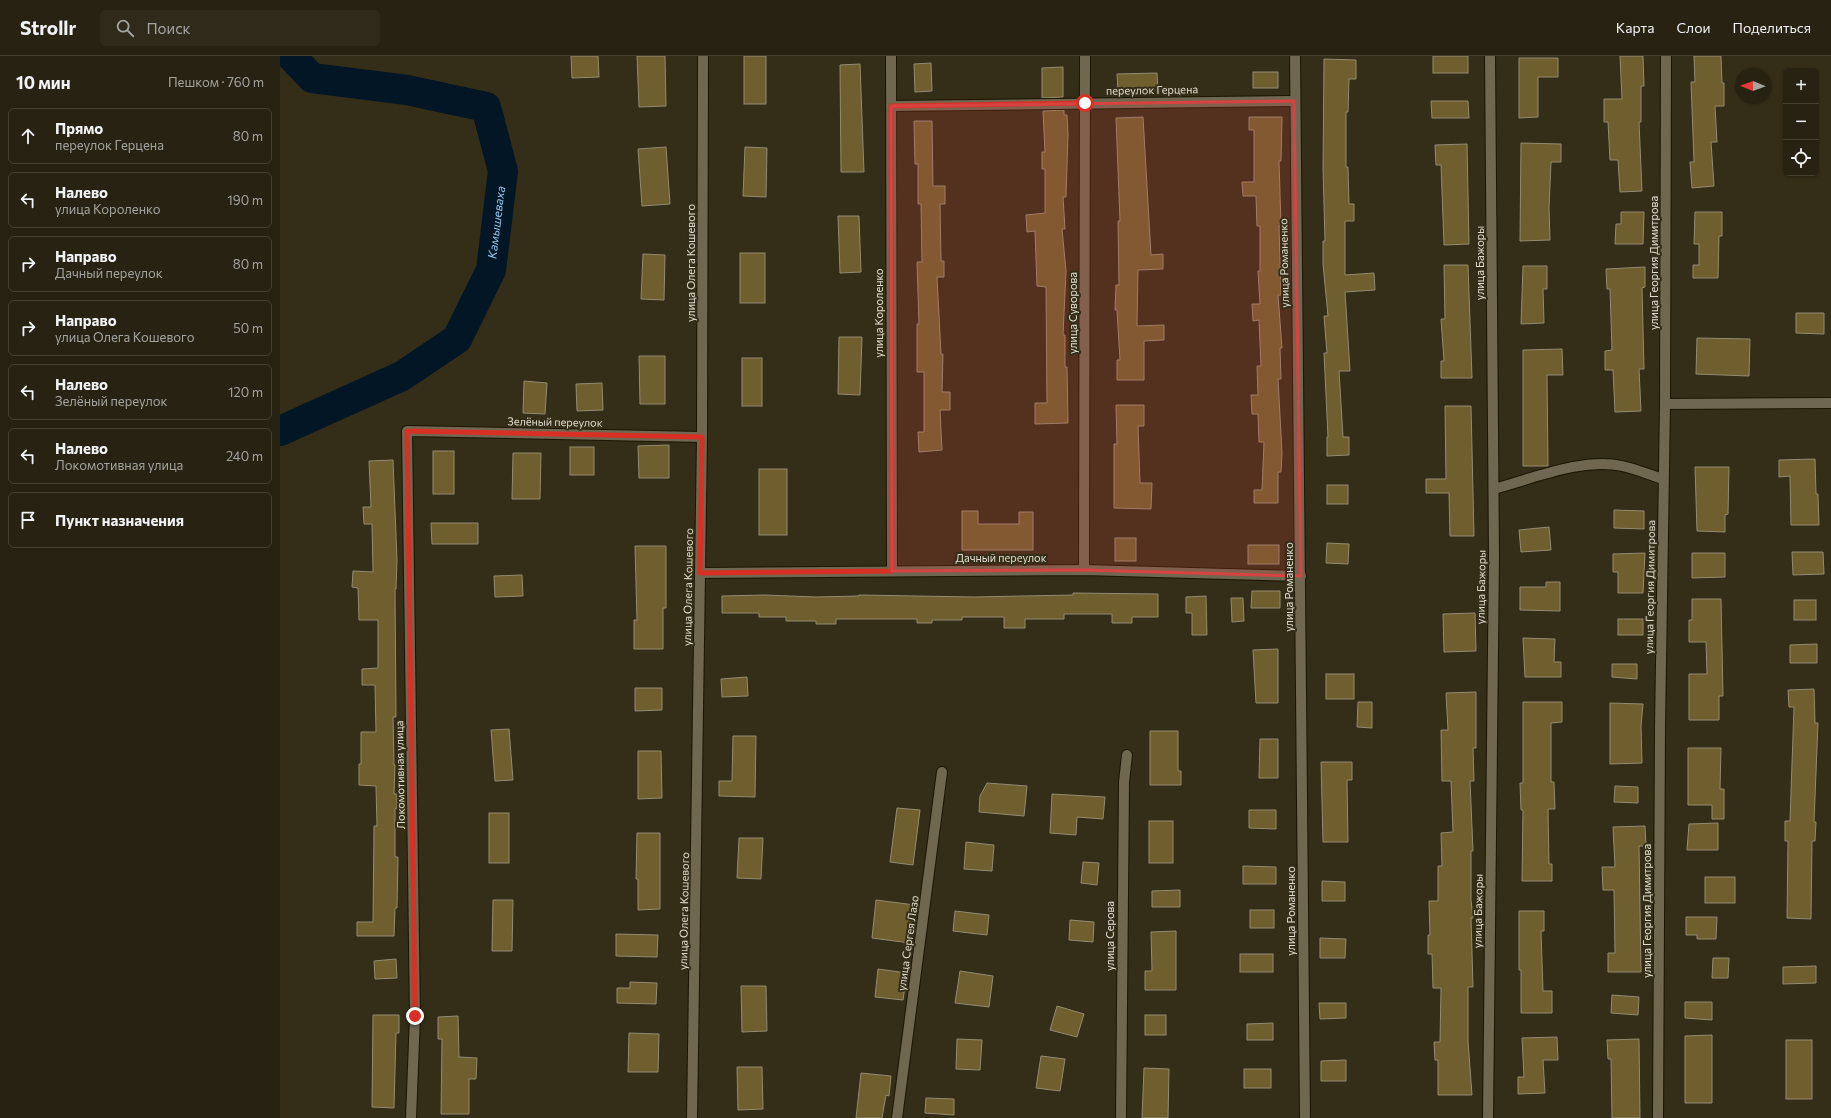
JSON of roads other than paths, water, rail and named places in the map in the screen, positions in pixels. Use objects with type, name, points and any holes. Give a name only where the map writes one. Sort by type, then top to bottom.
[{"type":"street","name":"улица Олега Кошевого","points":[[692,1118],[702,437],[703,56]]},
{"type":"street","name":"улица Короленко","points":[[891,56],[892,571]]},
{"type":"street","name":"улица Суворова","points":[[1084,570],[1085,56]]},
{"type":"street","name":"улица Романенко","points":[[1294,56],[1301,576],[1305,1118]]},
{"type":"street","name":"улица Бажоры","points":[[1488,1118],[1494,489],[1490,56]]},
{"type":"street","name":"улица Георгия Димитрова","points":[[1658,1118],[1663,479],[1665,404],[1666,56]]},
{"type":"street","name":"переулок Герцена","points":[[891,106],[1294,100]]},
{"type":"street","points":[[1665,404],[1831,403]]},
{"type":"street","name":"Зелёный переулок","points":[[407,431],[702,437]]},
{"type":"street","name":"Локомотивная улица","points":[[407,431],[415,1016],[411,1118]]},
{"type":"street","points":[[1494,489],[1579,466],[1600,464],[1622,466],[1663,479]]},
{"type":"street","name":"Дачный переулок","points":[[700,573],[1084,570],[1301,576]]},
{"type":"street","name":"улица Серова","points":[[1121,1118],[1124,782],[1127,755]]},
{"type":"street","name":"улица Сергея Лазо","points":[[897,1118],[942,772]]},
{"type":"waterway","name":"Камышеваха","points":[[280,431],[402,376],[457,339],[491,270],[503,171],[486,107],[407,90],[312,78],[291,56]]}]
